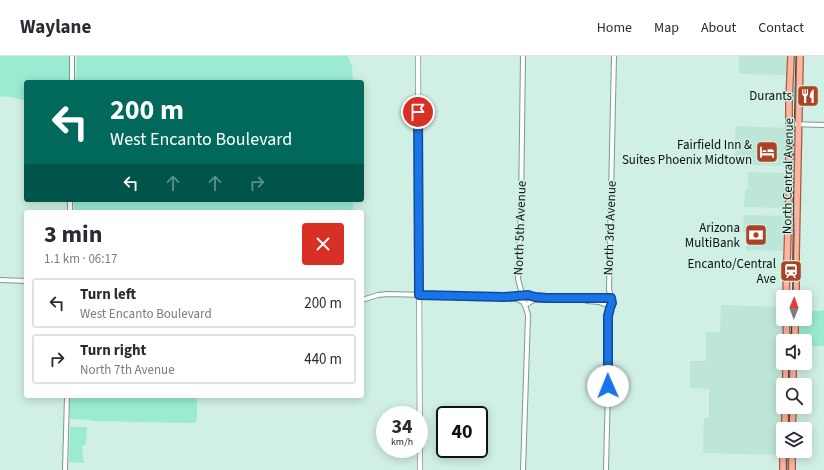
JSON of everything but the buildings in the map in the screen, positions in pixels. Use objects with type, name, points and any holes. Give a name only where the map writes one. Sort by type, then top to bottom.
[{"type":"main road","points":[[418,56],[420,470]]},
{"type":"main road","name":"North Central Avenue","points":[[791,56],[796,290]]},
{"type":"main road","name":"North Central Avenue","points":[[786,290],[793,124],[800,56]]},
{"type":"main road","points":[[783,470],[784,458]]},
{"type":"main road","points":[[792,458],[792,470]]},
{"type":"street","points":[[72,56],[72,80]]},
{"type":"street","name":"North 5th Avenue","points":[[523,56],[521,209],[518,280],[522,300],[528,315],[523,470]]},
{"type":"street","name":"North 3rd Avenue","points":[[606,470],[608,323],[609,312],[613,301],[609,290],[614,56]]},
{"type":"street","points":[[793,124],[824,125]]},
{"type":"street","points":[[0,280],[24,281]]},
{"type":"street","points":[[513,296],[518,293],[520,287]]},
{"type":"street","points":[[364,299],[382,294],[504,297],[517,299],[527,304],[536,300],[594,301],[611,305]]},
{"type":"street","points":[[504,297],[528,295],[547,298],[611,298]]},
{"type":"street","points":[[65,470],[67,398]]},
{"type":"shaded area","points":[[739,56],[790,56],[788,74],[740,74]]},
{"type":"shaded area","points":[[738,126],[786,128],[788,164],[786,166],[735,164],[735,129]]},
{"type":"shaded area","points":[[748,172],[785,173],[785,206],[783,208],[744,207],[745,190],[748,189]]},
{"type":"shaded area","points":[[744,215],[784,216],[783,251],[746,250],[746,232],[743,232]]},
{"type":"shaded area","points":[[721,305],[776,307],[776,326],[792,326],[791,334],[776,334],[776,370],[791,370],[790,378],[776,378],[776,414],[790,414],[789,422],[776,422],[776,455],[703,453],[704,418],[709,418],[709,389],[690,388],[690,361],[706,361],[706,332],[720,332]]},
{"type":"green space","points":[[0,56],[69,56],[69,80],[24,80],[24,100],[0,96]]},
{"type":"green space","points":[[77,56],[348,56],[352,66],[353,80],[76,80]]},
{"type":"green space","points":[[74,202],[353,202],[353,210],[74,210]]},
{"type":"green space","points":[[824,310],[824,346],[812,346],[812,334],[795,334],[795,326],[812,326],[812,311]]},
{"type":"green space","points":[[70,398],[197,398],[197,419],[196,422],[193,423],[92,421],[70,419]]},
{"type":"green space","points":[[70,427],[87,427],[86,444],[82,447],[84,463],[69,462]]},
{"type":"tram line","points":[[793,290],[793,169],[796,56]]},
{"type":"tram line","points":[[791,334],[792,326]]},
{"type":"tram line","points":[[788,378],[789,370]]},
{"type":"tram line","points":[[789,422],[790,414]]},
{"type":"tram line","points":[[787,458],[787,470]]},
{"type":"place","name":"Durants","points":[[808,96]]},
{"type":"place","name":"Fairfield Inn & Suites Phoenix Midtown","points":[[767,152]]},
{"type":"place","name":"Arizona MultiBank","points":[[756,235]]},
{"type":"place","name":"Encanto/Central Ave","points":[[791,271]]},
{"type":"route","points":[[418,112],[419,295],[504,297],[528,295],[547,298],[611,298],[613,301],[608,316],[608,386]]}]
